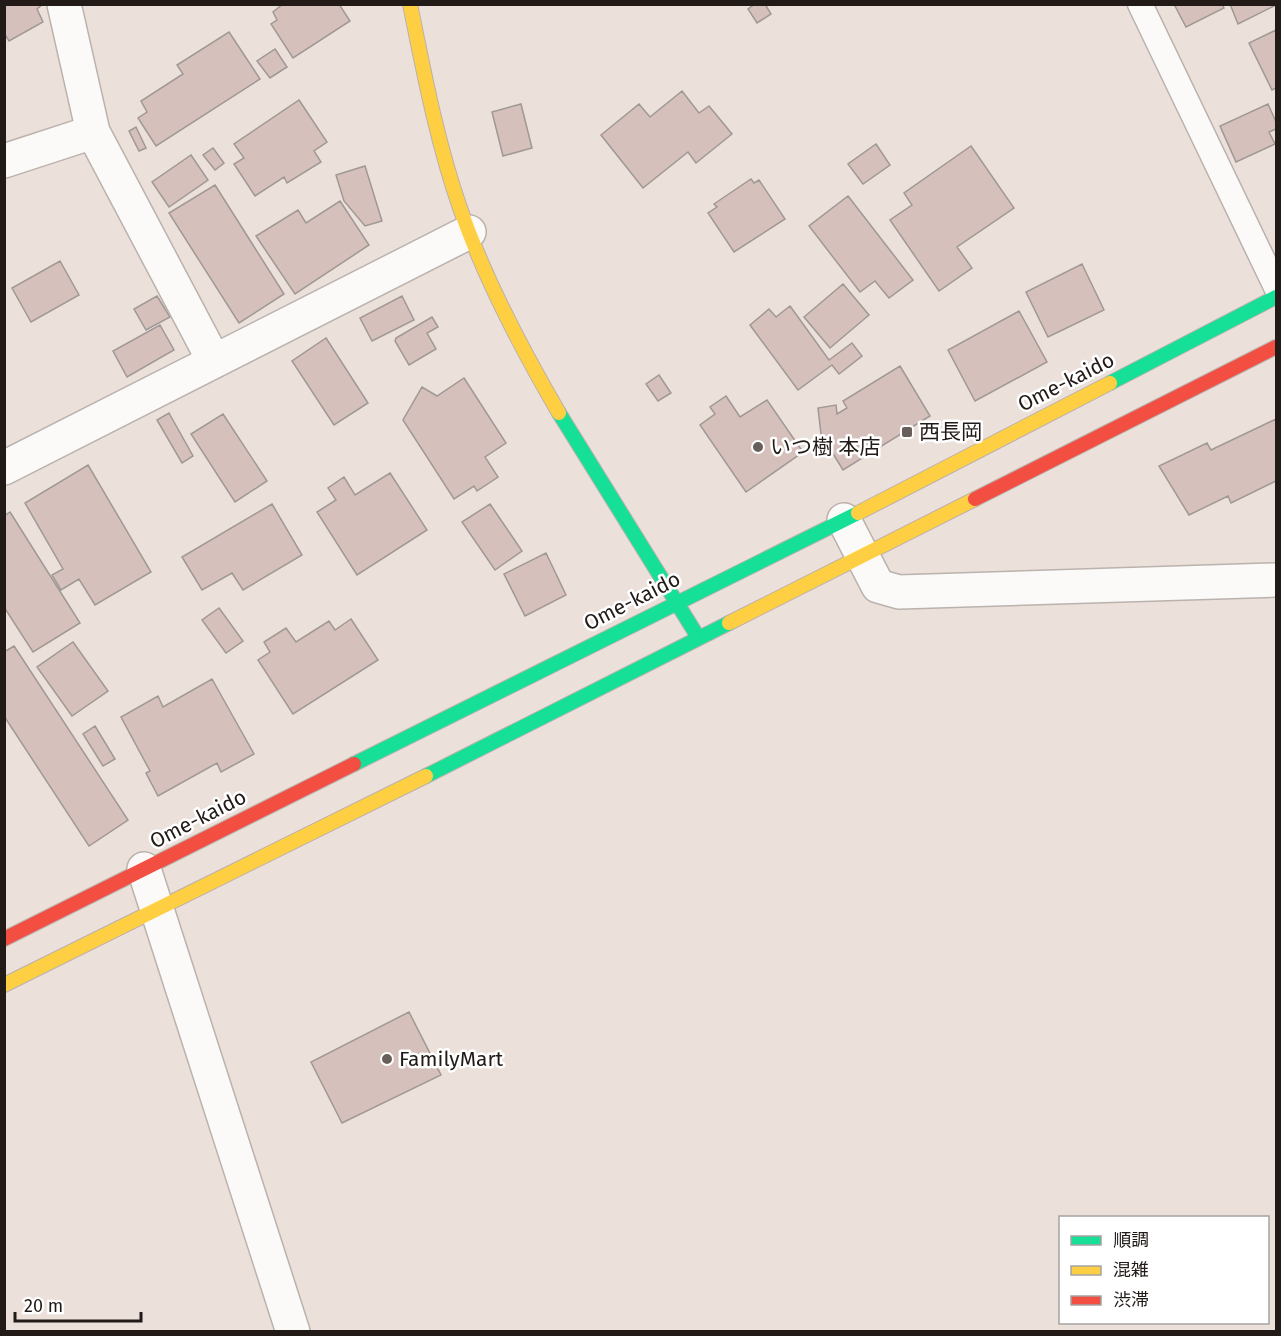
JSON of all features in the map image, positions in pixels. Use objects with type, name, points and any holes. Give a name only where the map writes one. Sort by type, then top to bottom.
[{"type":"main road","points":[[410,4],[430,106],[468,232],[512,328],[544,388],[698,637]]},
{"type":"main road","name":"Ome-kaido","points":[[4,939],[844,520],[1276,297]]},
{"type":"main road","points":[[4,985],[159,911],[862,554],[1276,347]]},
{"type":"street","points":[[64,4],[93,132],[214,361]]},
{"type":"street","points":[[4,161],[93,132]]},
{"type":"street","points":[[4,468],[468,232]]},
{"type":"street","points":[[844,520],[878,586],[899,592],[1276,579]]},
{"type":"street","points":[[144,869],[293,1332]]},
{"type":"lane","points":[[1140,4],[1276,287]]},
{"type":"building","points":[[4,4],[43,4],[37,9],[43,22],[9,41],[4,33]]},
{"type":"building","points":[[283,4],[339,4],[350,21],[293,58],[271,24],[277,20],[273,12]]},
{"type":"building","points":[[755,4],[765,4],[771,14],[757,23],[748,9]]},
{"type":"building","points":[[1174,4],[1222,4],[1224,8],[1186,27]]},
{"type":"building","points":[[1230,4],[1274,4],[1274,6],[1238,24]]},
{"type":"building","points":[[1276,30],[1276,88],[1272,90],[1249,43]]},
{"type":"building","points":[[229,32],[260,79],[156,146],[138,118],[147,112],[141,101],[183,74],[177,65]]},
{"type":"building","points":[[275,49],[287,67],[270,78],[257,61]]},
{"type":"building","points":[[682,91],[699,113],[709,106],[732,134],[696,163],[688,152],[643,188],[601,135],[639,104],[650,117]]},
{"type":"building","points":[[299,100],[327,142],[314,151],[321,162],[287,183],[284,177],[255,196],[234,164],[244,158],[234,144]]},
{"type":"building","points":[[521,104],[532,148],[503,156],[492,112]]},
{"type":"building","points":[[1268,104],[1276,122],[1276,129],[1269,132],[1275,144],[1236,162],[1220,126]]},
{"type":"building","points":[[136,127],[146,148],[139,151],[129,131]]},
{"type":"building","points":[[876,144],[890,165],[863,184],[848,164]]},
{"type":"building","points":[[971,146],[1014,208],[957,247],[972,268],[939,291],[890,220],[912,205],[904,193]]},
{"type":"building","points":[[213,148],[224,163],[215,170],[203,155]]},
{"type":"building","points":[[191,155],[208,180],[169,207],[152,182]]},
{"type":"building","points":[[365,166],[382,221],[365,226],[344,201],[336,175]]},
{"type":"building","points":[[751,179],[754,183],[759,180],[785,219],[734,252],[708,213],[717,207],[714,204]]},
{"type":"building","points":[[215,185],[284,294],[239,323],[169,213]]},
{"type":"building","points":[[848,196],[913,280],[889,298],[875,281],[860,292],[809,226]]},
{"type":"building","points":[[340,201],[369,245],[295,294],[256,236],[298,210],[306,223]]},
{"type":"building","points":[[60,261],[79,295],[31,322],[12,288]]},
{"type":"building","points":[[1082,264],[1104,310],[1048,337],[1026,292]]},
{"type":"building","points":[[843,284],[869,315],[830,348],[804,317]]},
{"type":"building","points":[[157,296],[170,317],[146,330],[134,309]]},
{"type":"building","points":[[402,296],[414,320],[372,341],[360,318]]},
{"type":"building","points":[[790,306],[829,360],[852,343],[862,356],[839,374],[832,365],[798,390],[750,325],[769,309],[776,317]]},
{"type":"building","points":[[1019,311],[1047,362],[975,401],[948,350]]},
{"type":"building","points":[[432,317],[438,327],[427,333],[436,349],[409,365],[395,341],[396,338]]},
{"type":"building","points":[[160,325],[174,350],[127,377],[113,351]]},
{"type":"building","points":[[326,338],[368,403],[334,425],[292,361]]},
{"type":"building","points":[[900,366],[930,416],[843,470],[821,434],[818,408],[836,405],[837,414],[847,408],[843,401]]},
{"type":"building","points":[[659,375],[671,393],[658,401],[646,384]]},
{"type":"building","points":[[464,378],[506,443],[485,457],[498,477],[477,491],[474,486],[454,499],[403,420],[422,387],[437,396]]},
{"type":"building","points":[[726,396],[740,417],[767,400],[803,452],[746,492],[700,425],[715,414],[710,407]]},
{"type":"building","points":[[169,413],[193,456],[182,463],[157,420]]},
{"type":"building","points":[[223,414],[267,481],[235,502],[191,434]]},
{"type":"building","points":[[1276,419],[1276,481],[1231,503],[1228,496],[1189,515],[1159,466],[1207,443],[1211,450]]},
{"type":"building","points":[[88,465],[151,572],[95,605],[79,579],[61,590],[52,575],[63,569],[25,503]]},
{"type":"building","points":[[390,473],[427,530],[357,575],[317,512],[336,500],[328,488],[344,477],[355,495]]},
{"type":"building","points":[[272,504],[302,555],[243,590],[232,573],[202,590],[182,557]]},
{"type":"building","points":[[490,504],[522,551],[495,570],[462,522]]},
{"type":"building","points":[[10,512],[80,623],[33,652],[4,607],[4,516]]},
{"type":"building","points":[[546,553],[566,595],[525,616],[504,574]]},
{"type":"building","points":[[219,608],[243,641],[226,653],[202,620]]},
{"type":"building","points":[[351,619],[378,660],[293,714],[258,660],[270,652],[264,642],[286,628],[296,642],[329,621],[335,630]]},
{"type":"building","points":[[73,642],[108,691],[72,716],[37,667]]},
{"type":"building","points":[[14,646],[128,820],[89,846],[4,716],[4,652]]},
{"type":"building","points":[[212,679],[254,754],[221,772],[217,763],[158,796],[146,773],[150,771],[121,717],[158,696],[163,707]]},
{"type":"building","points":[[95,726],[115,759],[103,766],[83,734]]},
{"type":"building","points":[[409,1012],[441,1075],[342,1123],[311,1062]]},
{"type":"traffic: fast","points":[[1110,383],[1276,297]]},
{"type":"traffic: fast","points":[[559,413],[698,637]]},
{"type":"traffic: fast","points":[[354,764],[858,513]]},
{"type":"traffic: fast","points":[[426,776],[729,623]]},
{"type":"traffic: slow","points":[[410,4],[438,133],[460,208],[505,313],[559,413]]},
{"type":"traffic: slow","points":[[858,513],[1110,383]]},
{"type":"traffic: slow","points":[[729,623],[975,499]]},
{"type":"traffic: slow","points":[[4,985],[426,776]]},
{"type":"traffic: jam","points":[[975,499],[1276,347]]},
{"type":"traffic: jam","points":[[4,939],[354,764]]},
{"type":"place","name":"西長岡","points":[[907,432]]},
{"type":"place","name":"いつ樹 本店","points":[[758,447]]},
{"type":"place","name":"FamilyMart","points":[[387,1059]]}]
